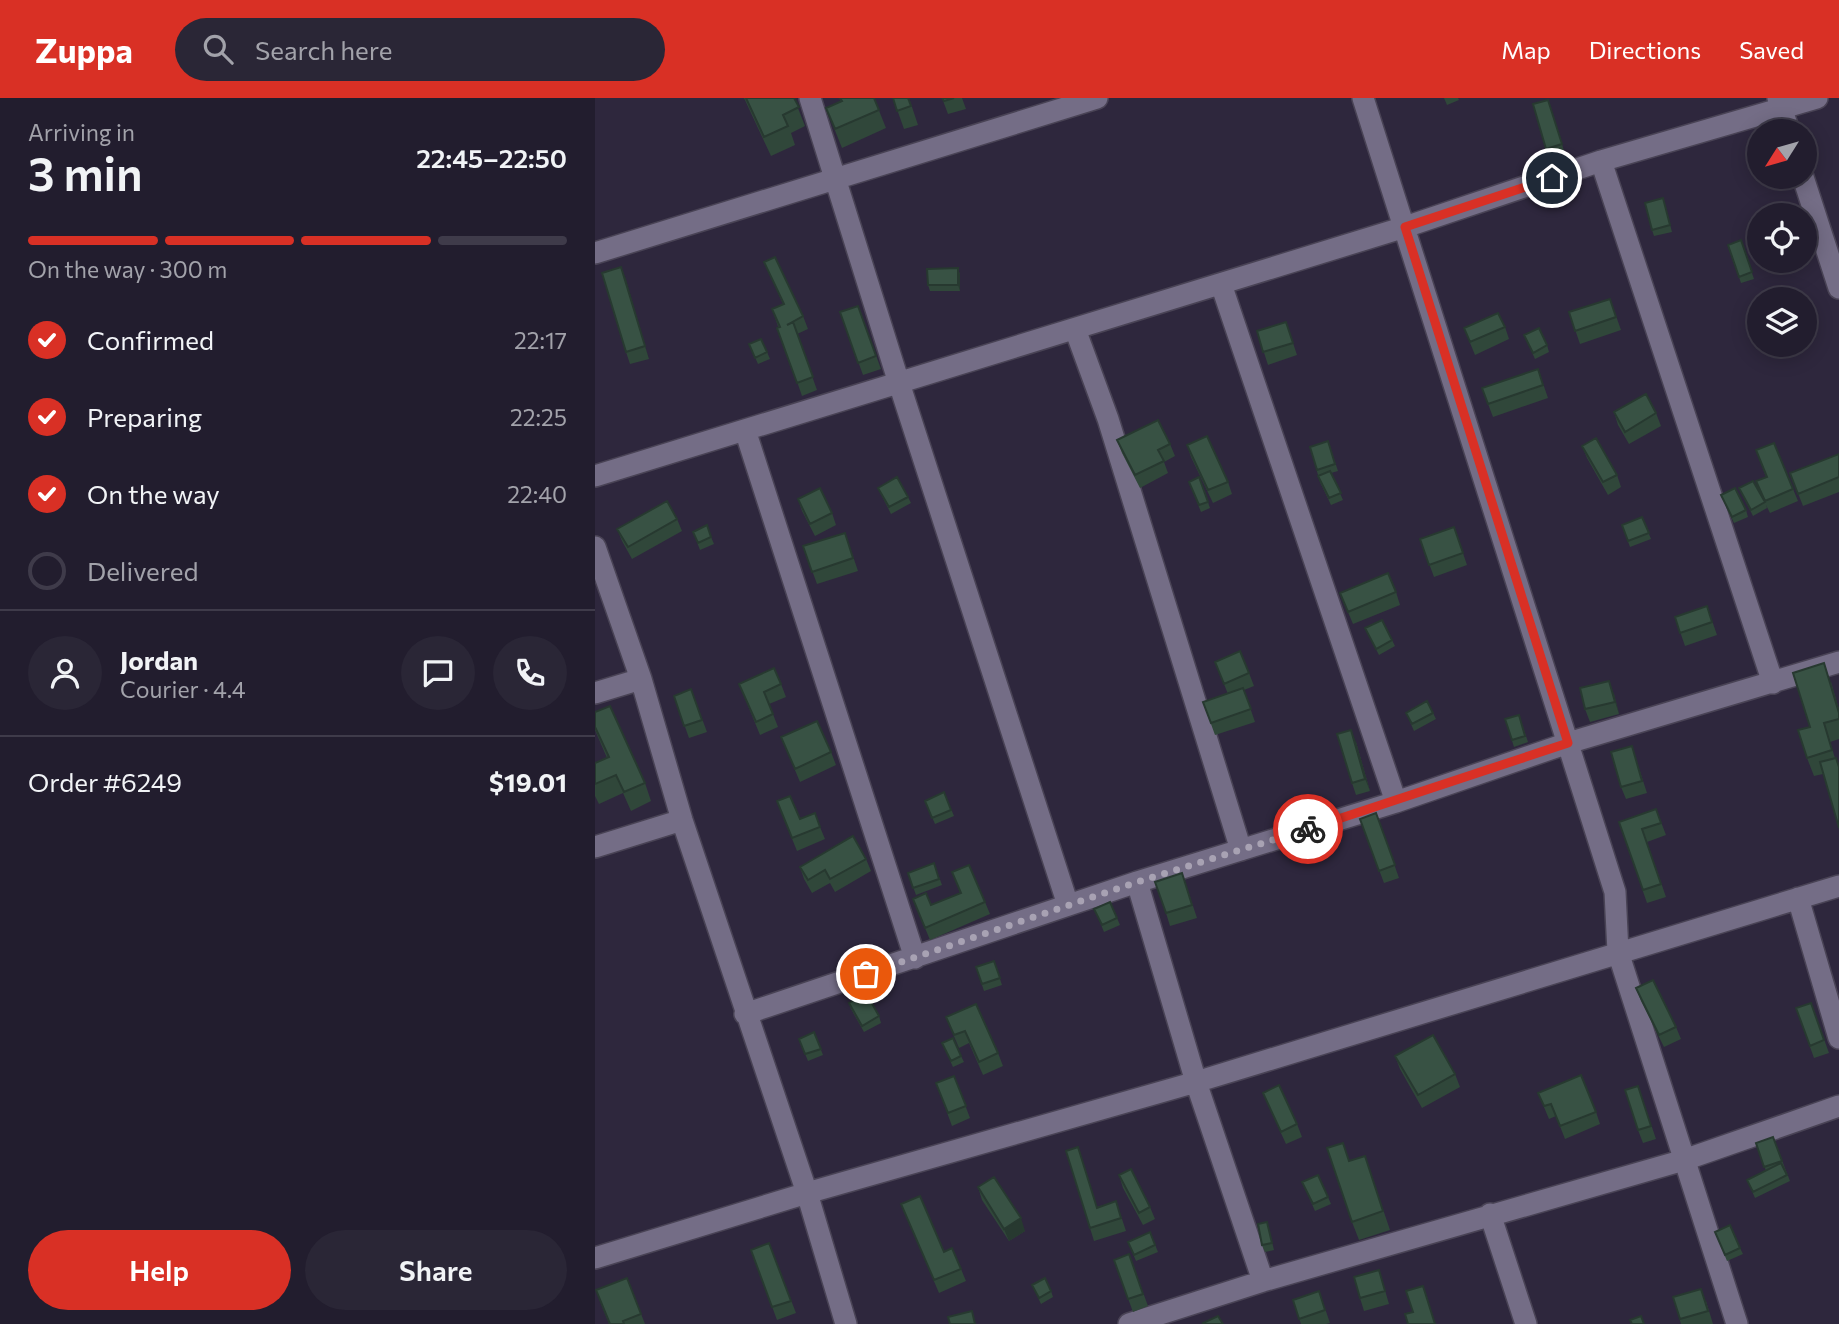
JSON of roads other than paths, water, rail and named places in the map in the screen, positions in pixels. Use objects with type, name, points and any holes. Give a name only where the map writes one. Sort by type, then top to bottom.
[{"type":"street","points":[[810,98],[1068,905]]},
{"type":"street","points":[[595,253],[1097,98]]},
{"type":"street","points":[[1363,98],[1615,892],[1618,952],[1737,1324]]},
{"type":"street","points":[[595,476],[1405,227],[1780,103],[1817,98]]},
{"type":"street","points":[[1601,161],[1773,683]]},
{"type":"street","points":[[1808,189],[1839,288]]},
{"type":"street","points":[[1221,284],[1396,802]]},
{"type":"street","points":[[1075,329],[1108,419],[1241,849]]},
{"type":"street","points":[[745,430],[915,958]]},
{"type":"street","points":[[595,547],[641,679],[682,820],[807,1193],[846,1324]]},
{"type":"street","points":[[745,1014],[1137,882],[1396,802],[1568,743],[1839,662]]},
{"type":"street","points":[[595,693],[641,679]]},
{"type":"street","points":[[595,847],[682,820]]},
{"type":"street","points":[[1137,882],[1196,1082],[1263,1281]]},
{"type":"street","points":[[595,1258],[807,1193],[1196,1082],[1839,886]]},
{"type":"street","points":[[1797,898],[1839,1038]]},
{"type":"street","points":[[1129,1324],[1263,1281],[1684,1160],[1839,1106]]},
{"type":"street","points":[[1490,1214],[1526,1324]]}]
